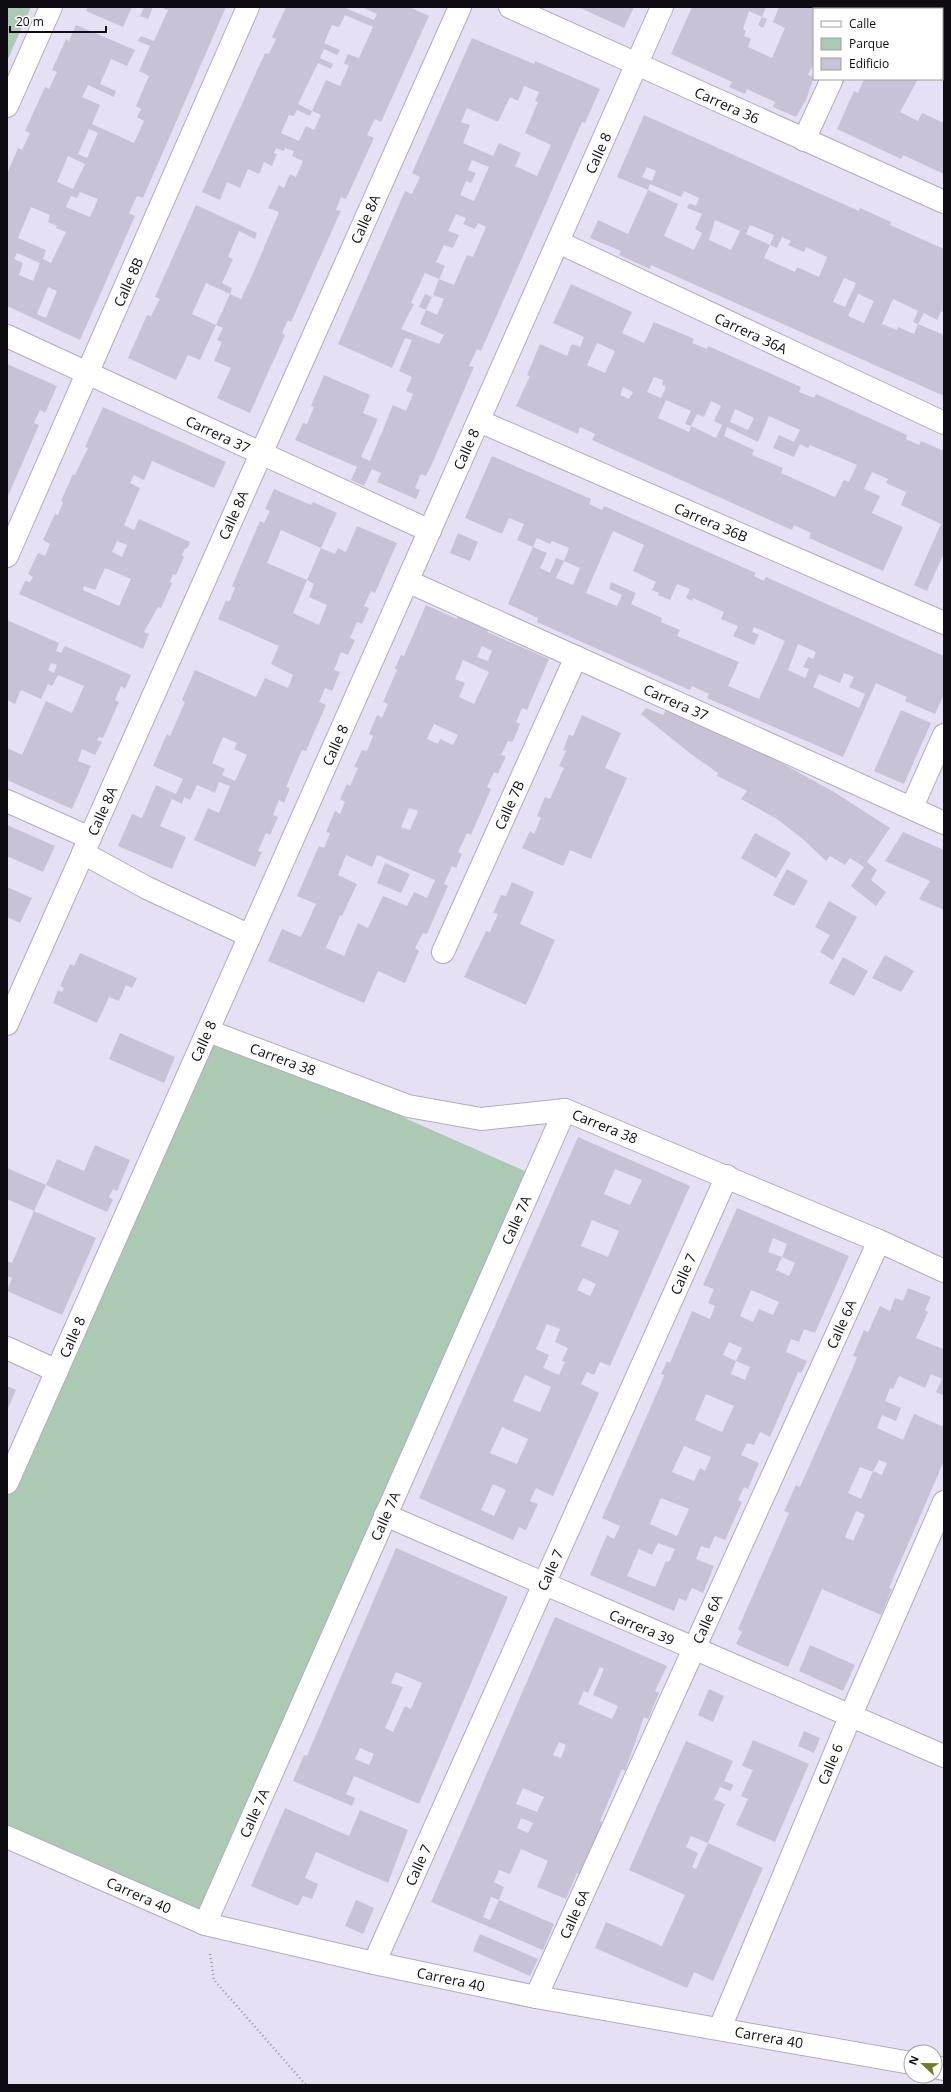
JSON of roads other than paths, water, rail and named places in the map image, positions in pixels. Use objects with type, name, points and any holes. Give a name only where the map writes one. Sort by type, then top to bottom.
[{"type":"street","points":[[7,106],[51,7]]},
{"type":"street","name":"Calle 8B","points":[[7,556],[248,7]]},
{"type":"street","name":"Calle 8A","points":[[7,1024],[460,7]]},
{"type":"street","name":"Carrera 36","points":[[510,7],[944,202]]},
{"type":"street","name":"Calle 8","points":[[7,1482],[662,7]]},
{"type":"street","points":[[804,140],[832,80]]},
{"type":"street","name":"Carrera 36A","points":[[558,242],[944,423]]},
{"type":"street","name":"Carrera 37","points":[[7,336],[430,531]]},
{"type":"street","name":"Carrera 36B","points":[[478,421],[944,623]]},
{"type":"street","name":"Carrera 37","points":[[407,581],[576,658],[912,807],[944,823]]},
{"type":"street","name":"Calle 7B","points":[[443,952],[576,658]]},
{"type":"street","points":[[912,807],[944,735]]},
{"type":"street","points":[[7,801],[86,846],[147,888],[250,936]]},
{"type":"street","name":"Carrera 38","points":[[208,1031],[408,1106],[481,1119],[565,1110],[727,1176],[879,1241],[944,1271]]},
{"type":"street","name":"Calle 7A","points":[[205,1924],[565,1110]]},
{"type":"street","name":"Calle 7","points":[[374,1963],[727,1176]]},
{"type":"street","name":"Calle 6A","points":[[536,1997],[879,1241]]},
{"type":"street","points":[[7,1348],[56,1371]]},
{"type":"street","name":"Calle 6","points":[[720,2028],[850,1717],[944,1502]]},
{"type":"street","name":"Carrera 39","points":[[385,1515],[850,1717],[944,1756]]},
{"type":"street","name":"Carrera 40","points":[[7,1837],[205,1924],[374,1963],[536,1997],[720,2028],[903,2062]]}]
